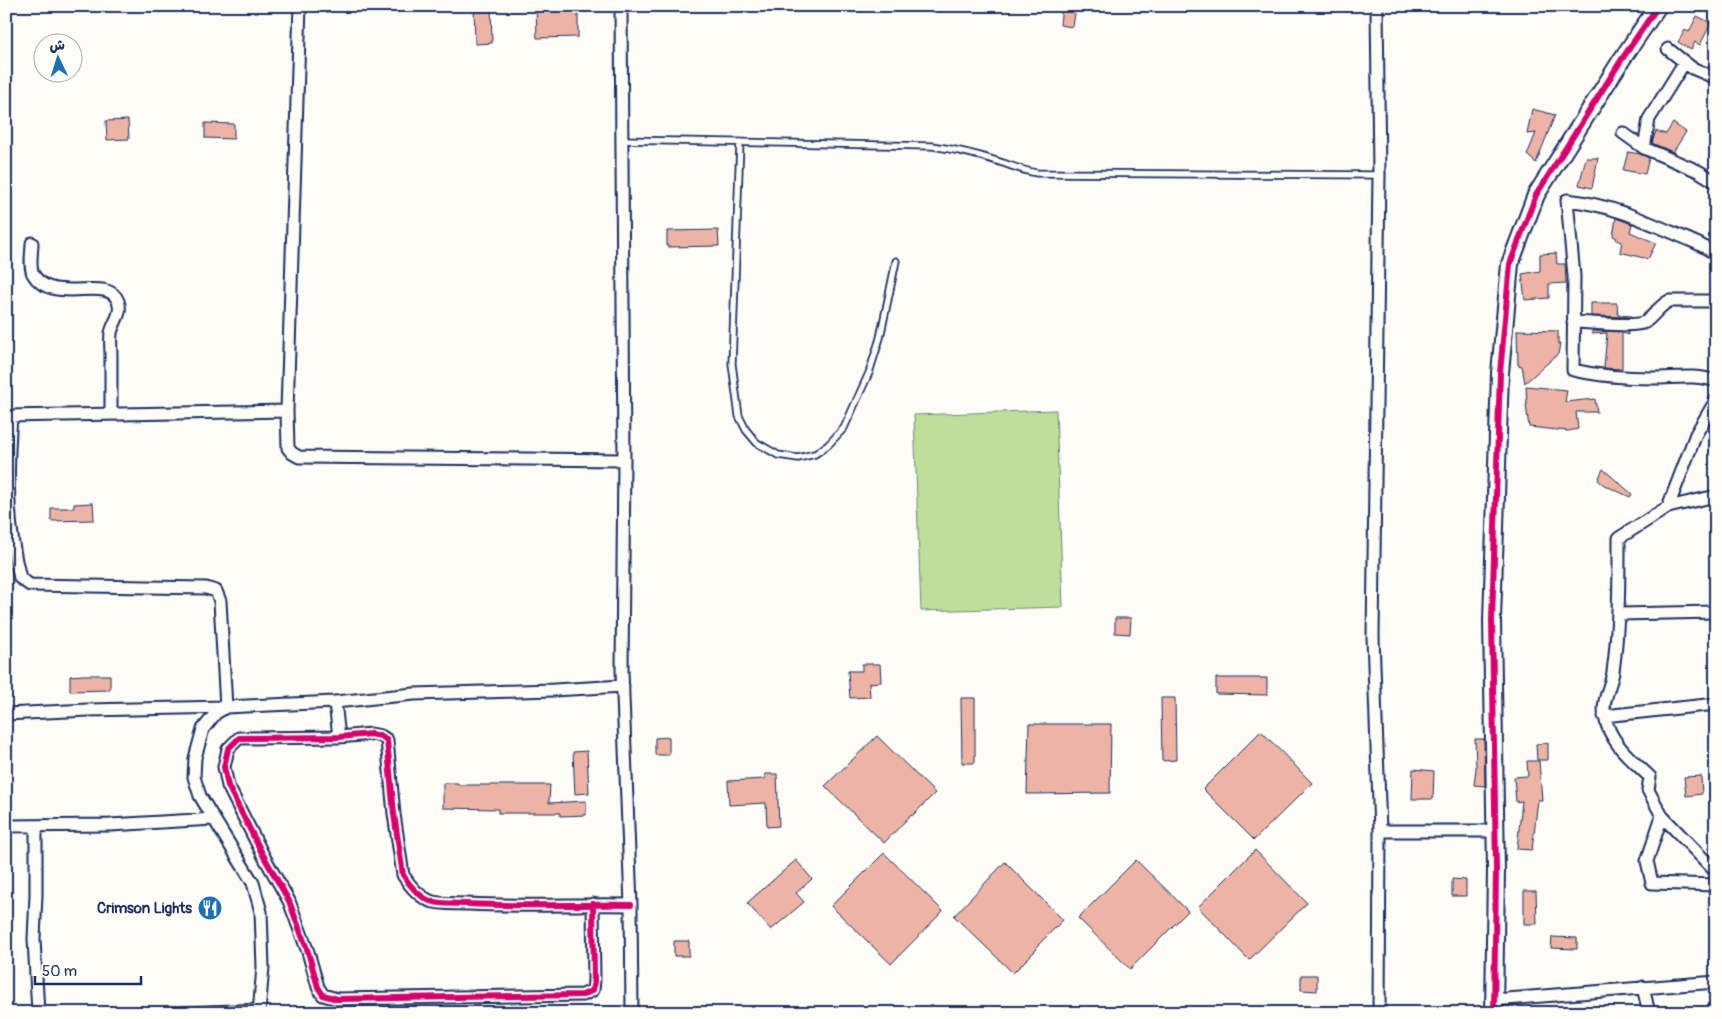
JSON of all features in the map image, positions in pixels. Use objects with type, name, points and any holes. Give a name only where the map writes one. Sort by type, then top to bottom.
[{"type":"street","points":[[300,6],[286,411],[288,448],[298,457],[624,460]]},
{"type":"street","points":[[621,6],[624,460],[623,686],[631,905],[632,1013]]},
{"type":"street","points":[[1377,6],[1379,175],[1373,637],[1380,831],[1379,1013]]},
{"type":"street","points":[[1658,6],[1622,59],[1536,195],[1510,264],[1500,373],[1492,620],[1496,870],[1494,1006],[1643,987],[1716,982]]},
{"type":"street","points":[[1668,49],[1684,63],[1716,78]]},
{"type":"street","points":[[1644,148],[1650,119],[1684,63]]},
{"type":"street","points":[[1623,133],[1644,148],[1698,171],[1716,182]]},
{"type":"street","points":[[1716,255],[1704,246],[1635,216],[1600,205],[1567,200],[1574,276],[1573,370],[1613,377],[1700,377],[1716,381]]},
{"type":"street","points":[[32,243],[32,269],[43,284],[52,289],[69,291],[105,289],[115,295],[119,302],[119,315],[111,332],[111,414]]},
{"type":"street","points":[[1573,322],[1643,323],[1664,303],[1669,301],[1716,301]]},
{"type":"street","points":[[1668,506],[1696,434],[1716,400]]},
{"type":"street","points":[[226,707],[220,601],[216,591],[206,588],[30,585],[20,578],[8,498],[9,416],[286,411]]},
{"type":"street","points":[[1716,496],[1668,506],[1619,538],[1618,614],[1613,674],[1605,700],[1604,716],[1612,737],[1624,752],[1650,777],[1648,790],[1662,816],[1716,872]]},
{"type":"street","points":[[1618,614],[1716,612]]},
{"type":"street","points":[[6,714],[226,707],[335,702],[414,694],[623,686]]},
{"type":"street","points":[[335,702],[339,737]]},
{"type":"street","points":[[1604,716],[1716,704]]},
{"type":"street","points":[[184,1013],[259,1011],[263,967],[261,912],[253,883],[200,796],[194,777],[195,758],[203,729],[216,713],[226,707]]},
{"type":"street","points":[[593,904],[594,980],[592,990],[583,995],[337,999],[324,995],[318,987],[308,952],[289,901],[228,786],[224,767],[228,749],[239,738],[339,737],[371,734],[381,736],[387,740],[394,814],[403,875],[419,896],[432,902],[495,906],[593,904],[631,905]]},
{"type":"street","points":[[1662,816],[1647,861],[1652,883],[1716,885]]},
{"type":"street","points":[[6,826],[110,825],[213,819]]},
{"type":"street","points":[[36,826],[34,939],[38,1013]]},
{"type":"street","points":[[1380,831],[1495,831]]},
{"type":"street","points":[[1643,987],[1649,1013]]},
{"type":"lane","points":[[621,140],[932,146],[959,150],[1024,171],[1037,173],[1379,175]]},
{"type":"lane","points":[[740,142],[732,364],[739,416],[746,430],[757,443],[778,455],[798,458],[815,454],[828,445],[844,428],[869,372],[880,338],[896,261]]},
{"type":"green space","points":[[1056,410],[1063,607],[921,611],[914,415]]},
{"type":"building","points":[[474,6],[491,6],[492,43],[475,44]]},
{"type":"building","points":[[536,6],[578,6],[578,37],[537,38]]},
{"type":"building","points":[[1062,6],[1076,6],[1073,27],[1060,25]]},
{"type":"building","points":[[1697,16],[1711,23],[1700,45],[1695,42],[1691,50],[1678,42],[1685,30],[1689,32]]},
{"type":"building","points":[[1532,109],[1555,115],[1536,163],[1527,155],[1536,133],[1527,134]]},
{"type":"building","points":[[128,120],[129,139],[107,140],[106,121]]},
{"type":"building","points":[[205,123],[234,124],[234,139],[205,138]]},
{"type":"building","points":[[1673,123],[1686,132],[1673,152],[1652,143],[1656,131],[1666,134]]},
{"type":"building","points":[[1628,152],[1649,158],[1645,174],[1623,170]]},
{"type":"building","points":[[1586,158],[1598,158],[1592,188],[1579,185]]},
{"type":"building","points":[[1616,218],[1632,224],[1630,232],[1656,243],[1648,259],[1620,252],[1622,242],[1616,240],[1617,238],[1613,236]]},
{"type":"building","points":[[718,230],[719,246],[667,247],[667,231]]},
{"type":"building","points":[[1556,253],[1557,264],[1565,264],[1566,283],[1549,284],[1549,298],[1525,300],[1522,274],[1540,271],[1540,254]]},
{"type":"building","points":[[1591,303],[1617,303],[1618,315],[1631,316],[1591,316]]},
{"type":"building","points":[[1517,330],[1558,331],[1558,344],[1560,344],[1558,354],[1525,383],[1522,366],[1518,365]]},
{"type":"building","points":[[1592,331],[1628,332],[1628,335],[1622,333],[1622,369],[1604,368],[1607,333],[1592,334]]},
{"type":"building","points":[[1526,386],[1567,390],[1565,402],[1595,399],[1597,412],[1576,412],[1578,429],[1568,431],[1529,427]]},
{"type":"building","points":[[1603,469],[1632,494],[1630,497],[1604,485],[1598,480]]},
{"type":"building","points":[[93,503],[94,520],[51,521],[51,508],[74,508],[74,504]]},
{"type":"building","points":[[1115,618],[1131,618],[1130,634],[1115,633]]},
{"type":"building","points":[[862,664],[880,664],[881,682],[869,683],[870,697],[850,698],[848,671],[862,671]]},
{"type":"building","points":[[110,675],[110,690],[70,691],[70,676]]},
{"type":"building","points":[[1216,678],[1267,678],[1267,695],[1216,694]]},
{"type":"building","points":[[961,698],[975,698],[975,763],[962,763]]},
{"type":"building","points":[[1161,698],[1175,698],[1176,760],[1162,761]]},
{"type":"building","points":[[1029,724],[1111,724],[1110,793],[1027,794]]},
{"type":"building","points":[[1261,731],[1312,783],[1254,840],[1203,789]]},
{"type":"building","points":[[877,736],[935,793],[884,843],[825,786]]},
{"type":"building","points":[[669,737],[669,755],[655,755],[655,738]]},
{"type":"building","points":[[1475,739],[1484,739],[1485,786],[1474,785],[1476,768]]},
{"type":"building","points":[[1548,743],[1548,760],[1537,760],[1536,744]]},
{"type":"building","points":[[587,751],[589,793],[575,794],[573,752]]},
{"type":"building","points":[[1527,761],[1539,761],[1542,800],[1538,800],[1532,850],[1517,849],[1522,801],[1516,802],[1514,777],[1528,776]]},
{"type":"building","points":[[1413,769],[1434,771],[1433,799],[1412,799]]},
{"type":"building","points":[[765,774],[777,774],[779,826],[767,827],[766,803],[729,805],[728,781],[765,779]]},
{"type":"building","points":[[1701,776],[1702,794],[1686,796],[1684,777]]},
{"type":"building","points":[[443,783],[458,783],[458,785],[550,785],[549,803],[586,801],[586,815],[560,816],[560,813],[498,813],[498,809],[443,808]]},
{"type":"building","points":[[1255,850],[1307,903],[1249,960],[1198,907]]},
{"type":"building","points":[[884,853],[943,911],[891,964],[831,906]]},
{"type":"building","points":[[796,860],[812,879],[796,893],[804,902],[771,930],[747,903]]},
{"type":"building","points":[[1136,860],[1188,911],[1130,969],[1078,918]]},
{"type":"building","points":[[1005,862],[1063,920],[1013,973],[954,916]]},
{"type":"building","points":[[1452,879],[1466,880],[1466,896],[1452,896]]},
{"type":"building","points":[[1524,891],[1536,891],[1537,924],[1524,924]]},
{"type":"building","points":[[1552,937],[1577,938],[1577,949],[1551,948]]},
{"type":"building","points":[[674,941],[689,941],[689,956],[674,956]]},
{"type":"building","points":[[1301,975],[1317,975],[1317,991],[1301,990]]},
{"type":"cycle path","points":[[1494,1013],[1496,870],[1492,620],[1500,373],[1510,264],[1536,195],[1622,59],[1658,6]]},
{"type":"cycle path","points":[[593,904],[594,980],[593,990],[583,995],[337,999],[323,995],[318,987],[308,952],[289,901],[228,786],[224,767],[228,749],[239,738],[339,737],[371,734],[381,736],[387,740],[394,814],[403,875],[415,890],[430,901],[509,905],[529,905],[590,905],[611,905],[631,905]]},
{"type":"place","name":"Crimson Lights","points":[[210,908]]}]
